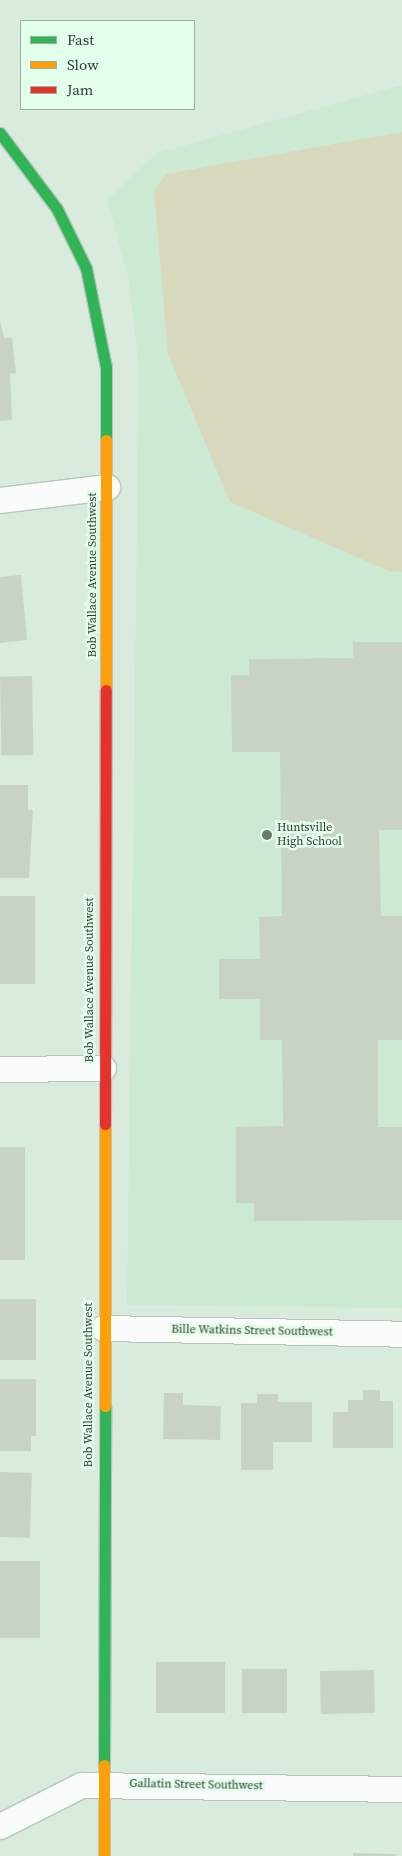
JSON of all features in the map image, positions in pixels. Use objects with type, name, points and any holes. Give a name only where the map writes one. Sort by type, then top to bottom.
[{"type":"main road","name":"Bob Wallace Avenue Southwest","points":[[0,133],[58,209],[86,268],[106,367],[107,487],[103,1068],[104,1856]]},
{"type":"street","points":[[0,500],[107,487]]},
{"type":"street","points":[[0,1069],[103,1068]]},
{"type":"street","name":"Bille Watkins Street Southwest","points":[[103,1328],[402,1334]]},
{"type":"street","name":"Gallatin Street Southwest","points":[[0,1826],[81,1784],[402,1789]]},
{"type":"shaded area","name":"Huntsville High School","points":[[402,85],[402,1308],[127,1305],[139,366],[128,277],[107,200],[157,153]]},
{"type":"shaded area","points":[[402,132],[402,572],[389,571],[230,502],[168,354],[154,191],[166,174]]},
{"type":"building","points":[[0,320],[4,338],[12,338],[16,373],[10,374],[12,420],[0,421]]},
{"type":"building","points":[[21,575],[27,640],[0,643],[0,577]]},
{"type":"building","points":[[353,642],[402,642],[402,830],[379,830],[381,916],[402,916],[402,1040],[378,1040],[378,1127],[402,1127],[402,1220],[254,1221],[254,1203],[236,1203],[236,1127],[283,1126],[282,1040],[260,1040],[260,999],[219,999],[219,959],[260,959],[259,917],[282,916],[280,752],[232,752],[231,675],[249,675],[249,659],[353,658]]},
{"type":"building","points":[[32,676],[33,755],[1,756],[0,677]]},
{"type":"building","points":[[0,785],[28,785],[28,810],[33,810],[29,878],[0,878]]},
{"type":"building","points":[[0,896],[35,896],[35,984],[0,984]]},
{"type":"building","points":[[0,1147],[25,1147],[25,1260],[0,1260]]},
{"type":"building","points":[[0,1299],[36,1299],[36,1360],[0,1360]]},
{"type":"building","points":[[0,1379],[36,1379],[36,1436],[31,1436],[31,1451],[0,1451]]},
{"type":"building","points":[[363,1390],[380,1390],[380,1401],[393,1401],[393,1448],[333,1448],[333,1412],[348,1412],[348,1400],[363,1400]]},
{"type":"building","points":[[164,1393],[183,1393],[183,1405],[221,1406],[220,1440],[163,1439]]},
{"type":"building","points":[[257,1394],[278,1394],[278,1402],[312,1402],[312,1442],[273,1442],[273,1470],[241,1470],[241,1403],[257,1403]]},
{"type":"building","points":[[0,1472],[32,1473],[30,1538],[0,1537]]},
{"type":"building","points":[[0,1561],[40,1561],[40,1638],[0,1638]]},
{"type":"building","points":[[156,1662],[225,1662],[225,1713],[156,1713]]},
{"type":"building","points":[[242,1669],[287,1669],[287,1713],[242,1713]]},
{"type":"building","points":[[374,1670],[375,1713],[321,1714],[320,1671]]},
{"type":"building","points":[[353,1853],[397,1854],[396,1856],[353,1856]]},
{"type":"traffic: fast","points":[[0,133],[57,209],[86,268],[106,367],[106,440]]},
{"type":"traffic: fast","points":[[104,1765],[105,1406]]},
{"type":"traffic: slow","points":[[106,440],[106,690]]},
{"type":"traffic: slow","points":[[105,1124],[105,1406]]},
{"type":"traffic: slow","points":[[104,1765],[104,1856]]},
{"type":"traffic: jam","points":[[105,1124],[106,690]]},
{"type":"place","name":"Huntsville High School","points":[[267,835]]}]
